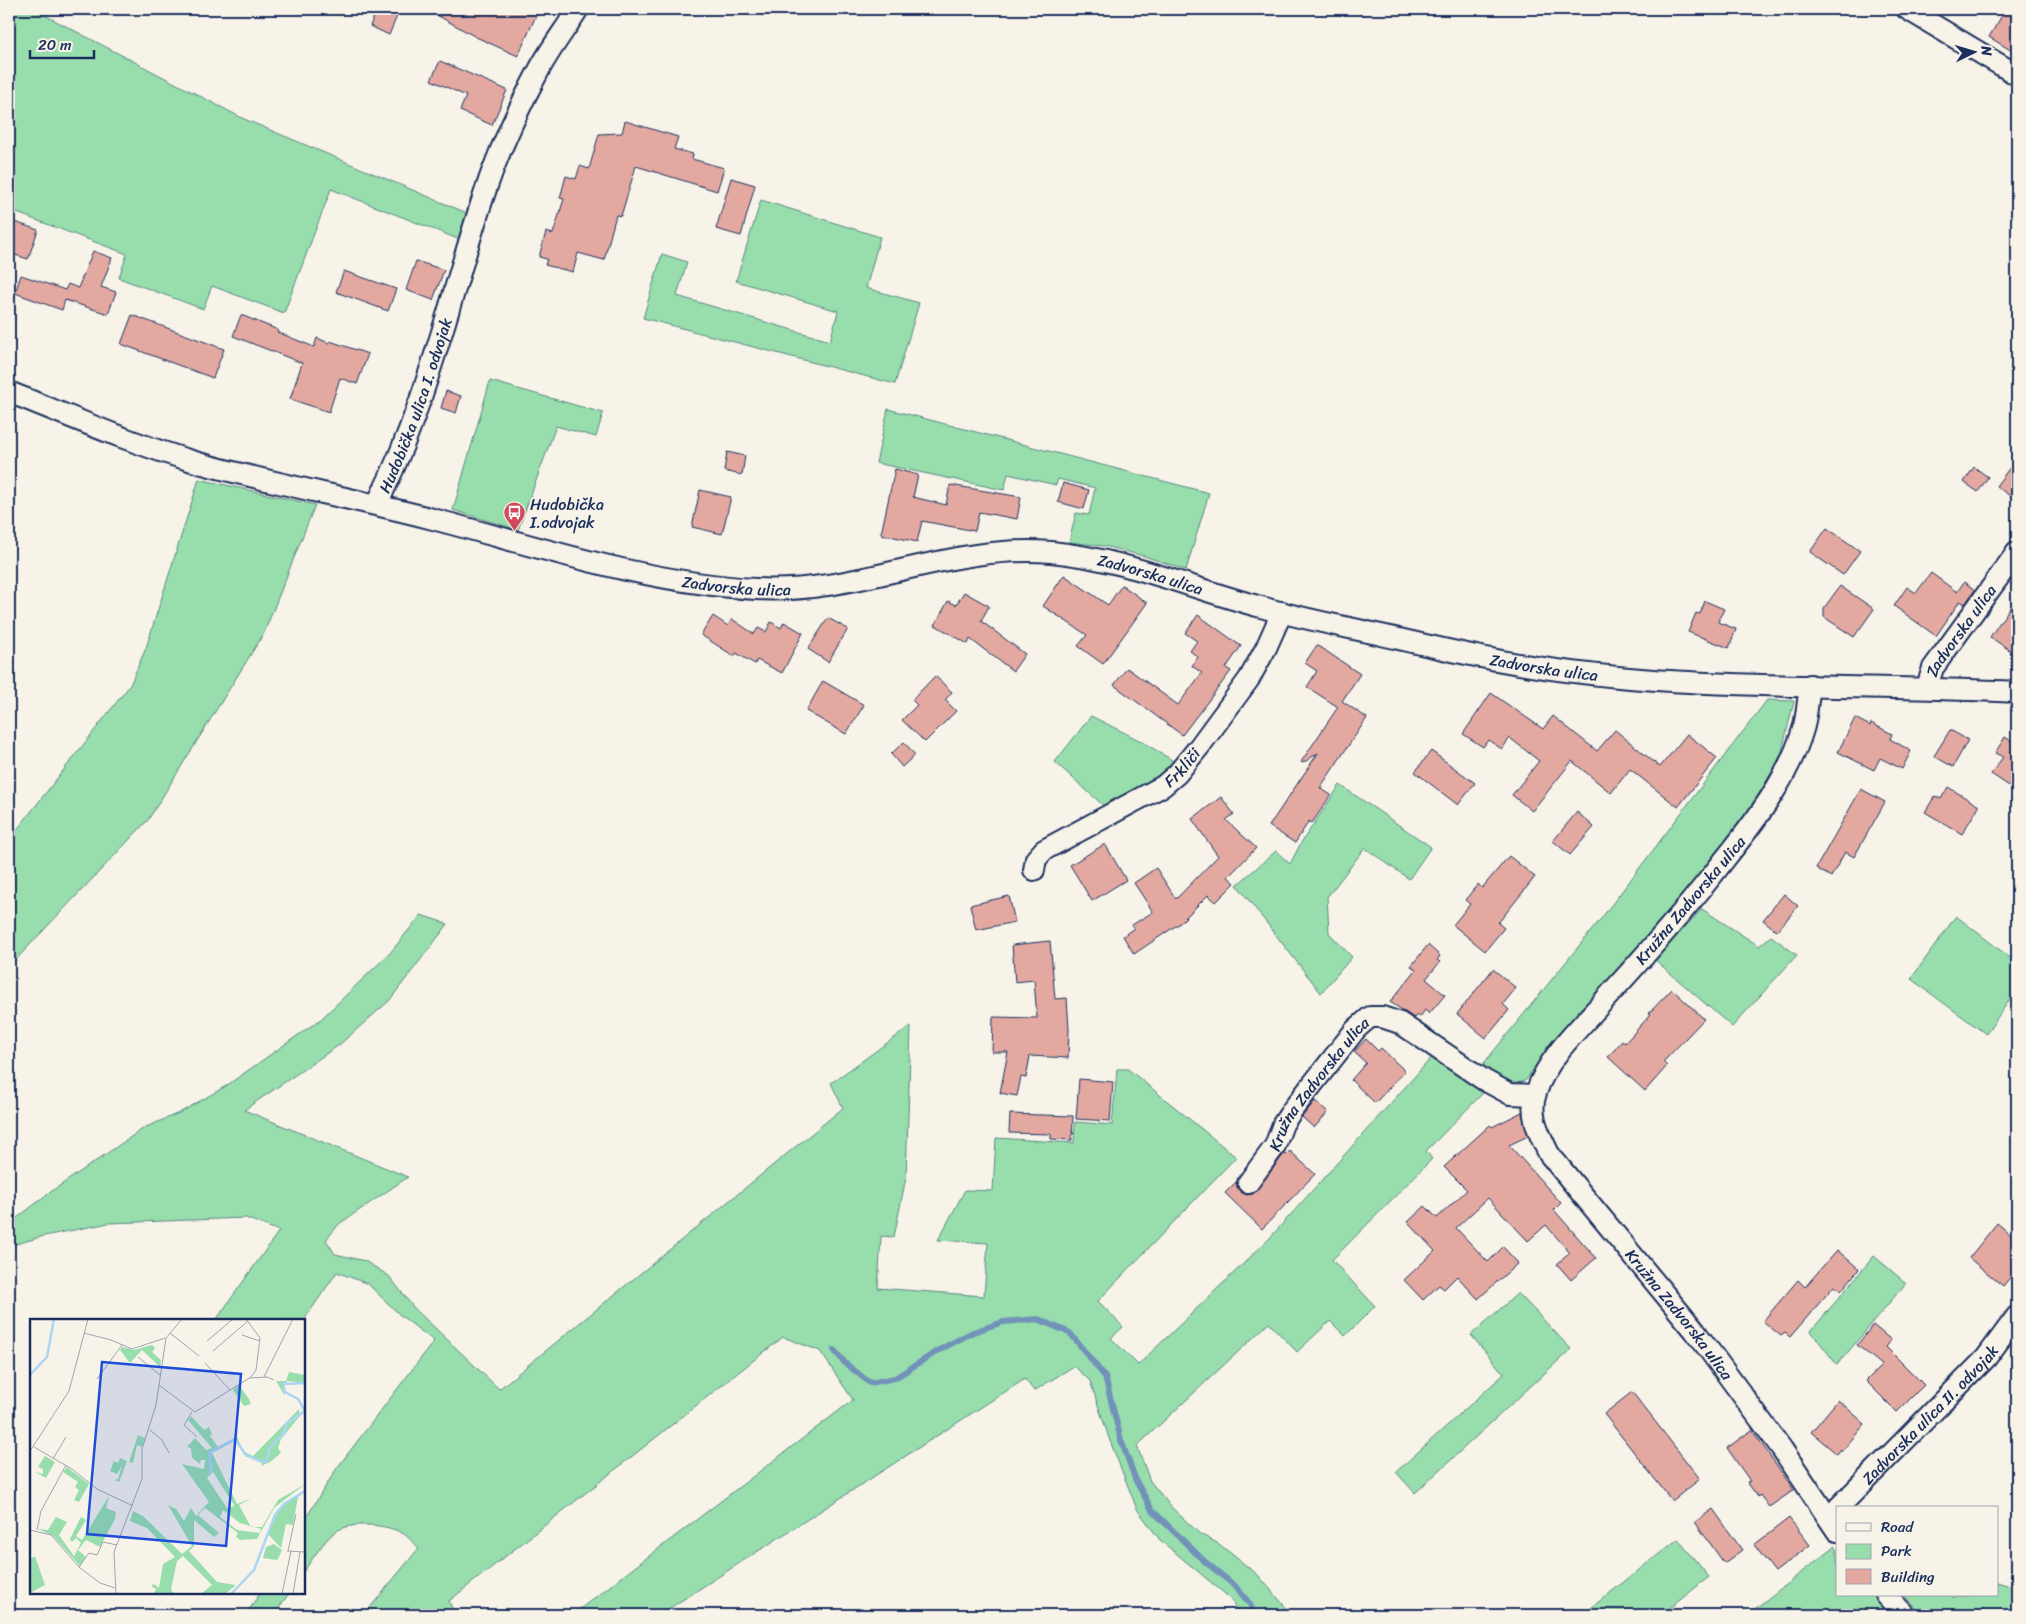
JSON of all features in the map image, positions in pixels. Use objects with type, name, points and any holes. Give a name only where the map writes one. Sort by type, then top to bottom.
[{"type":"street","name":"Hudobička ulica I. odvojak","points":[[9,392],[188,460],[268,481],[377,504],[404,442],[431,368],[482,199],[505,140],[538,72],[578,9]]},
{"type":"street","points":[[1908,9],[2017,75]]},
{"type":"street","name":"Zadvorska ulica","points":[[377,504],[646,575],[703,584],[757,590],[789,590],[830,584],[972,556],[1020,550],[1052,552],[1111,561],[1282,612],[1501,661],[1577,673],[1731,685],[1927,687],[2017,692]]},
{"type":"street","name":"Zadvorska ulica","points":[[1927,687],[1933,668],[2017,552]]},
{"type":"street","name":"Frkliči","points":[[1034,870],[1036,859],[1044,850],[1163,786],[1176,774],[1199,747],[1249,679],[1266,648],[1282,612]]},
{"type":"street","name":"Kružna Zadvorska ulica","points":[[1810,685],[1804,726],[1794,752],[1777,786],[1753,824],[1688,907],[1561,1049],[1543,1076],[1535,1095],[1533,1114],[1535,1126],[1549,1154],[1695,1331],[1782,1449],[1835,1516]]},
{"type":"street","name":"Kružna Zadvorska ulica","points":[[1248,1183],[1275,1146],[1283,1124],[1293,1108],[1356,1028],[1370,1017],[1382,1017],[1400,1024],[1484,1080],[1510,1094],[1535,1095]]},
{"type":"street","name":"Zadvorska ulica II. odvojak","points":[[1845,1506],[1986,1358],[2017,1316]]},
{"type":"street","points":[[1887,1596],[1905,1615]]},
{"type":"green space","points":[[9,9],[33,9],[244,119],[467,213],[458,239],[331,189],[284,313],[212,286],[203,309],[119,278],[127,254],[9,210]]},
{"type":"green space","points":[[761,200],[880,237],[866,288],[919,303],[895,384],[643,318],[662,254],[687,262],[677,296],[830,341],[838,311],[736,281]]},
{"type":"green space","points":[[490,381],[603,413],[596,437],[556,426],[518,530],[453,510]]},
{"type":"green space","points":[[888,409],[1209,493],[1186,570],[1144,556],[1104,546],[1069,542],[1076,513],[1089,515],[1095,488],[1058,479],[1056,485],[1008,474],[1004,490],[876,463]]},
{"type":"green space","points":[[199,479],[315,505],[264,633],[148,820],[9,967],[9,840],[130,685],[146,648]]},
{"type":"green space","points":[[1767,700],[1794,701],[1781,755],[1740,825],[1676,906],[1551,1043],[1526,1080],[1516,1085],[1508,1084],[1480,1068],[1600,920]]},
{"type":"green space","points":[[1091,716],[1141,741],[1175,762],[1161,776],[1105,807],[1055,762]]},
{"type":"green space","points":[[1340,785],[1431,847],[1409,879],[1365,848],[1327,897],[1329,933],[1352,957],[1321,993],[1237,885],[1276,851],[1290,864],[1301,843]]},
{"type":"green space","points":[[1702,909],[1759,946],[1771,936],[1797,955],[1732,1027],[1654,959]]},
{"type":"green space","points":[[421,915],[448,924],[389,1001],[339,1045],[244,1110],[408,1177],[339,1224],[326,1240],[335,1254],[365,1261],[389,1276],[413,1307],[499,1389],[843,1108],[831,1083],[911,1026],[906,1177],[894,1237],[881,1236],[878,1288],[984,1296],[988,1243],[938,1240],[965,1190],[993,1191],[996,1138],[1074,1143],[1075,1122],[1112,1125],[1117,1069],[1128,1069],[1236,1157],[1098,1301],[1123,1327],[1111,1338],[1138,1365],[1268,1240],[1433,1056],[1486,1090],[1426,1151],[1432,1159],[1332,1260],[1375,1306],[1345,1336],[1330,1321],[1297,1352],[1269,1323],[1137,1446],[1150,1481],[1172,1508],[1200,1534],[1219,1544],[1258,1575],[1288,1610],[1290,1615],[1239,1615],[1231,1599],[1160,1540],[1137,1509],[1110,1441],[1090,1381],[1074,1366],[1034,1391],[1025,1379],[659,1615],[572,1615],[853,1400],[820,1351],[783,1337],[449,1601],[455,1615],[364,1615],[419,1548],[404,1534],[395,1530],[368,1525],[350,1526],[335,1532],[318,1550],[305,1570],[305,1519],[337,1468],[434,1341],[400,1315],[368,1284],[337,1272],[305,1319],[217,1319],[279,1231],[246,1218],[109,1223],[44,1236],[9,1246],[9,1224],[52,1191],[144,1128],[181,1112],[226,1086],[321,1019],[390,953]]},
{"type":"green space","points":[[1956,916],[2017,963],[2017,989],[1986,1034],[1911,979]]},
{"type":"green space","points":[[1874,1256],[1906,1283],[1837,1365],[1811,1331]]},
{"type":"green space","points":[[1518,1293],[1571,1349],[1415,1493],[1396,1472],[1504,1374],[1471,1335]]},
{"type":"green space","points":[[1678,1539],[1709,1577],[1661,1615],[1582,1615]]},
{"type":"green space","points":[[1835,1546],[1836,1596],[1876,1596],[1892,1615],[1747,1615]]},
{"type":"green space","points":[[1998,1582],[2017,1588],[2017,1615],[1922,1615],[1905,1596],[1951,1596],[1954,1598],[1955,1596],[1998,1596]]},
{"type":"green space","points":[[259,1594],[288,1594],[274,1615],[246,1615]]},
{"type":"building","points":[[377,9],[397,16],[389,35],[370,26]]},
{"type":"building","points":[[426,9],[539,9],[518,56],[476,37]]},
{"type":"building","points":[[2006,9],[2017,9],[2017,54],[1989,37]]},
{"type":"building","points":[[440,61],[507,90],[492,125],[460,111],[466,96],[431,80]]},
{"type":"building","points":[[625,121],[678,137],[674,149],[693,154],[692,159],[724,168],[717,191],[636,166],[621,216],[616,215],[604,260],[578,253],[573,272],[545,265],[547,259],[539,257],[546,232],[553,234],[564,199],[560,198],[566,176],[576,179],[580,166],[589,169],[599,134],[622,133]]},
{"type":"building","points":[[731,178],[755,185],[741,236],[716,229]]},
{"type":"building","points":[[9,220],[38,230],[28,259],[9,253]]},
{"type":"building","points":[[93,251],[112,258],[101,287],[116,292],[108,314],[65,300],[62,310],[15,293],[21,275],[65,290],[68,284],[78,288]]},
{"type":"building","points":[[416,261],[444,270],[433,300],[406,290]]},
{"type":"building","points":[[344,271],[396,289],[388,311],[336,292]]},
{"type":"building","points":[[132,315],[224,349],[213,378],[121,344]]},
{"type":"building","points":[[241,315],[314,347],[317,338],[368,354],[357,384],[340,378],[329,412],[290,399],[302,363],[233,336]]},
{"type":"building","points":[[446,391],[461,396],[456,413],[441,408]]},
{"type":"building","points":[[727,452],[745,456],[742,475],[724,471]]},
{"type":"building","points":[[2017,458],[2017,501],[1996,486]]},
{"type":"building","points":[[1974,467],[1988,477],[1978,492],[1964,482]]},
{"type":"building","points":[[895,469],[918,475],[913,497],[946,505],[950,485],[1021,497],[1017,519],[979,512],[975,531],[922,521],[917,542],[881,534]]},
{"type":"building","points":[[1063,483],[1089,490],[1084,509],[1058,502]]},
{"type":"building","points":[[700,490],[731,497],[722,534],[692,527]]},
{"type":"building","points":[[1827,528],[1860,551],[1843,575],[1810,552]]},
{"type":"building","points":[[1931,573],[1957,592],[1964,582],[1975,590],[1965,604],[1960,601],[1936,636],[1894,606],[1907,587],[1916,593]]},
{"type":"building","points":[[1064,575],[1108,605],[1122,585],[1147,603],[1103,664],[1078,646],[1087,635],[1043,606]]},
{"type":"building","points":[[1840,586],[1874,609],[1854,637],[1824,617],[1824,608]]},
{"type":"building","points":[[964,592],[989,606],[981,621],[1025,654],[1013,671],[970,639],[968,644],[935,625],[948,601],[956,605]]},
{"type":"building","points":[[2017,597],[2017,655],[1990,637]]},
{"type":"building","points":[[1705,601],[1724,609],[1718,622],[1736,629],[1729,648],[1688,632],[1696,613],[1700,614]]},
{"type":"building","points":[[1198,615],[1241,646],[1226,668],[1231,671],[1182,735],[1114,685],[1127,668],[1178,705],[1202,673],[1192,666],[1198,657],[1190,651],[1197,641],[1185,633]]},
{"type":"building","points":[[713,616],[728,626],[732,619],[754,634],[758,628],[766,632],[771,622],[781,628],[784,622],[803,633],[782,673],[757,660],[755,664],[736,653],[734,656],[701,635]]},
{"type":"building","points":[[828,618],[848,629],[828,662],[808,649]]},
{"type":"building","points":[[1317,645],[1360,674],[1342,701],[1367,718],[1320,788],[1331,795],[1312,823],[1309,821],[1295,843],[1269,826],[1318,753],[1303,763],[1301,762],[1338,707],[1307,687],[1317,671],[1305,663]]},
{"type":"building","points":[[935,676],[952,692],[945,700],[956,711],[925,742],[902,720],[917,705],[912,700]]},
{"type":"building","points":[[823,681],[864,705],[846,734],[806,711]]},
{"type":"building","points":[[1491,693],[1543,729],[1553,716],[1597,751],[1615,730],[1660,767],[1687,734],[1717,758],[1678,807],[1630,769],[1611,793],[1572,761],[1532,811],[1512,795],[1539,761],[1510,738],[1502,749],[1488,740],[1483,747],[1463,734]]},
{"type":"building","points":[[1855,718],[1870,726],[1871,723],[1892,734],[1890,739],[1911,751],[1902,769],[1880,758],[1874,770],[1838,752]]},
{"type":"building","points":[[1950,730],[1968,740],[1953,767],[1934,756]]},
{"type":"building","points":[[2017,735],[2017,791],[1991,774],[2003,757],[1995,753],[2005,737],[2013,742]]},
{"type":"building","points":[[904,742],[915,755],[902,767],[891,754]]},
{"type":"building","points":[[1431,751],[1475,783],[1458,805],[1415,772]]},
{"type":"building","points":[[1948,787],[1979,806],[1962,834],[1925,812],[1935,796],[1941,799]]},
{"type":"building","points":[[1861,789],[1885,802],[1854,857],[1845,852],[1831,877],[1816,868]]},
{"type":"building","points":[[1221,797],[1234,814],[1226,820],[1256,848],[1228,877],[1235,883],[1216,902],[1208,895],[1180,923],[1134,954],[1123,936],[1134,928],[1132,925],[1153,912],[1134,883],[1156,868],[1176,899],[1218,856],[1192,819]]},
{"type":"building","points":[[1577,812],[1594,827],[1570,855],[1553,841]]},
{"type":"building","points":[[1105,844],[1126,880],[1092,901],[1070,865]]},
{"type":"building","points":[[1509,856],[1535,877],[1498,923],[1504,928],[1485,951],[1453,925],[1470,904],[1465,900],[1478,884],[1482,888]]},
{"type":"building","points":[[1784,894],[1798,906],[1777,931],[1763,920]]},
{"type":"building","points":[[1009,896],[1015,922],[976,930],[970,905]]},
{"type":"building","points":[[1050,941],[1055,999],[1067,998],[1068,1058],[1030,1056],[1026,1078],[1021,1077],[1017,1096],[1000,1093],[1008,1052],[992,1052],[993,1017],[1037,1018],[1034,980],[1015,982],[1012,945]]},
{"type":"building","points":[[1428,945],[1440,956],[1437,960],[1440,962],[1426,979],[1445,995],[1429,1014],[1425,1010],[1420,1017],[1417,1015],[1414,1018],[1390,1002],[1416,970],[1411,966]]},
{"type":"building","points":[[1493,969],[1516,988],[1503,1004],[1509,1010],[1486,1038],[1457,1014]]},
{"type":"building","points":[[1672,989],[1704,1019],[1663,1062],[1667,1066],[1645,1091],[1608,1057],[1622,1041],[1625,1043],[1651,1014],[1649,1013]]},
{"type":"building","points":[[1366,1039],[1378,1051],[1381,1048],[1405,1071],[1375,1103],[1351,1080],[1366,1063],[1354,1052]]},
{"type":"building","points":[[1079,1079],[1113,1082],[1110,1121],[1076,1119]]},
{"type":"building","points":[[1315,1101],[1328,1112],[1314,1128],[1302,1117]]},
{"type":"building","points":[[1522,1112],[1528,1136],[1509,1145],[1561,1203],[1554,1210],[1596,1258],[1571,1280],[1557,1264],[1570,1253],[1546,1225],[1528,1241],[1488,1198],[1456,1228],[1488,1262],[1503,1247],[1518,1263],[1478,1299],[1457,1276],[1444,1289],[1439,1285],[1423,1300],[1404,1280],[1435,1251],[1408,1222],[1425,1206],[1437,1218],[1467,1190],[1444,1167],[1490,1125],[1492,1127]]},
{"type":"building","points":[[1010,1114],[1073,1116],[1072,1140],[1051,1139],[1051,1134],[1009,1133]]},
{"type":"building","points":[[1290,1151],[1315,1174],[1262,1229],[1225,1193],[1237,1181],[1237,1187],[1241,1192],[1247,1195],[1253,1194],[1284,1154],[1286,1155]]},
{"type":"building","points":[[1997,1223],[2017,1240],[2017,1269],[2003,1286],[1969,1258]]},
{"type":"building","points":[[1837,1250],[1859,1269],[1841,1291],[1834,1286],[1790,1337],[1785,1333],[1781,1336],[1763,1321],[1798,1280],[1805,1287]]},
{"type":"building","points":[[1873,1325],[1891,1340],[1886,1347],[1924,1385],[1897,1412],[1866,1381],[1882,1365],[1857,1345]]},
{"type":"building","points":[[1632,1392],[1700,1479],[1672,1501],[1604,1414]]},
{"type":"building","points":[[1838,1400],[1865,1424],[1842,1451],[1841,1449],[1837,1454],[1811,1432]]},
{"type":"building","points":[[1752,1430],[1794,1490],[1769,1507],[1760,1495],[1758,1497],[1747,1482],[1750,1481],[1727,1448]]},
{"type":"building","points":[[1713,1509],[1742,1550],[1724,1563],[1695,1522]]},
{"type":"building","points":[[1789,1518],[1810,1545],[1775,1572],[1754,1545]]},
{"type":"waterway","points":[[834,1350],[845,1363],[870,1383],[895,1378],[941,1349],[973,1332],[1003,1322],[1038,1319],[1070,1333],[1105,1377],[1121,1440],[1136,1481],[1152,1510],[1203,1560],[1235,1586],[1250,1604],[1254,1615]]},
{"type":"place","name":"Hudobička I.odvojak","points":[[514,532]]}]
